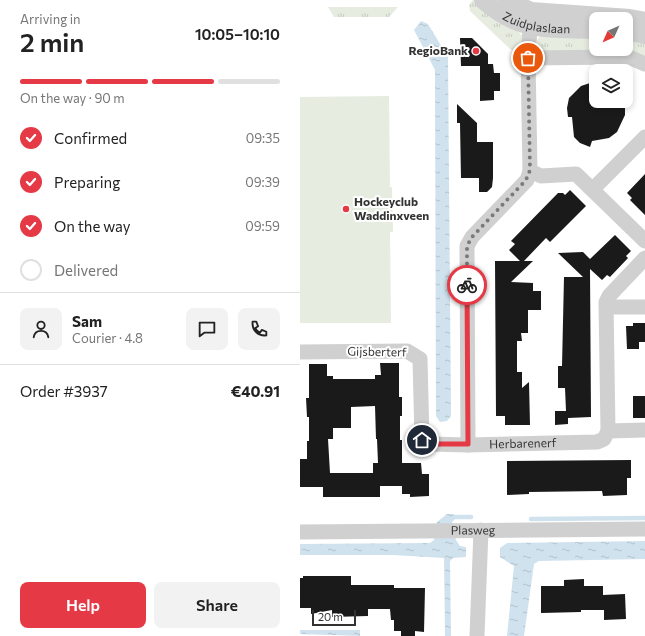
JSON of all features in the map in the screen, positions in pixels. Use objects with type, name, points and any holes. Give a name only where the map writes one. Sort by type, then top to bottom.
[{"type":"street","name":"Zuidplaslaan","points":[[483,0],[513,21],[530,19],[630,18],[645,31]]},
{"type":"street","name":"Zuidplaslaan","points":[[507,0],[530,19],[589,29]]},
{"type":"street","points":[[468,444],[467,246],[472,237],[526,180],[530,170],[528,58],[530,19]]},
{"type":"street","name":"Zuidplaslaan","points":[[633,31],[645,31]]},
{"type":"street","points":[[528,58],[620,57],[631,58],[645,64]]},
{"type":"street","points":[[593,189],[645,137]]},
{"type":"street","points":[[530,170],[541,176],[576,174],[645,241]]},
{"type":"street","points":[[645,258],[609,296],[607,307],[608,431],[645,430]]},
{"type":"street","points":[[607,307],[645,307]]},
{"type":"street","name":"Gijsberterf","points":[[300,352],[407,351],[415,354],[420,359],[422,440],[430,444],[468,444]]},
{"type":"street","name":"Herbarenerf","points":[[468,444],[597,442],[604,439],[608,431]]},
{"type":"street","name":"Plasweg","points":[[300,532],[645,528]]},
{"type":"street","points":[[477,636],[481,530]]},
{"type":"green space","points":[[473,0],[520,33],[522,36],[525,55],[510,49],[470,11],[469,5]]},
{"type":"green space","points":[[328,7],[398,7],[389,17],[334,17]]},
{"type":"green space","points":[[589,33],[589,55],[540,52],[537,47],[537,40],[540,36]]},
{"type":"green space","points":[[633,37],[645,41],[645,58],[610,56],[633,56]]},
{"type":"green space","name":"Hockeyclub Waddinxveen","points":[[389,96],[390,187],[392,187],[393,232],[390,232],[391,323],[300,323],[300,97]]},
{"type":"water","points":[[421,21],[428,24],[448,57],[451,416],[447,421],[440,422],[436,416],[435,70],[414,30]]},
{"type":"water","points":[[447,514],[454,514],[455,519],[452,522],[456,540],[460,546],[466,547],[466,557],[453,558],[450,561],[451,636],[445,636],[444,558],[393,555],[300,555],[300,544],[430,543],[434,540],[437,522]]},
{"type":"water","points":[[645,541],[645,559],[539,561],[534,564],[524,636],[507,636],[514,566],[500,557],[500,548],[507,543]]},
{"type":"water","points":[[300,630],[360,630],[360,636],[300,634]]},
{"type":"building","points":[[460,38],[472,38],[488,54],[488,64],[493,64],[494,73],[500,73],[500,91],[494,91],[494,100],[480,101],[480,66],[461,66]]},
{"type":"building","points":[[589,83],[589,108],[625,108],[625,115],[617,132],[609,138],[592,141],[590,147],[580,143],[574,137],[572,117],[568,117],[567,108],[569,98],[581,86]]},
{"type":"building","points":[[457,104],[477,123],[477,142],[493,142],[492,187],[487,192],[479,192],[479,178],[461,178],[460,123],[457,123]]},
{"type":"building","points":[[645,174],[645,215],[630,200],[632,198],[627,193]]},
{"type":"building","points":[[570,190],[586,206],[550,242],[546,238],[524,261],[533,261],[511,282],[533,283],[533,291],[541,291],[541,310],[528,310],[528,333],[521,333],[522,341],[517,341],[517,372],[522,372],[522,388],[529,382],[530,425],[505,425],[505,416],[496,416],[495,261],[520,261],[509,250],[515,244],[511,241],[558,193],[563,193],[565,195]]},
{"type":"building","points":[[615,235],[631,251],[626,256],[628,258],[610,277],[607,275],[602,280],[590,269],[591,417],[568,418],[568,424],[555,425],[555,411],[566,411],[565,388],[558,388],[558,366],[562,366],[564,277],[583,277],[558,253],[583,252],[590,259]]},
{"type":"building","points":[[633,323],[645,323],[645,342],[639,342],[639,349],[627,349],[626,326],[633,326]]},
{"type":"building","points":[[380,363],[399,363],[399,397],[402,397],[400,440],[402,440],[402,463],[421,463],[422,474],[429,474],[429,496],[410,497],[410,494],[402,494],[402,486],[380,486],[380,497],[323,497],[323,487],[300,487],[300,459],[307,459],[307,441],[309,441],[309,417],[307,417],[306,398],[309,398],[309,364],[327,364],[327,376],[333,376],[333,379],[375,379],[375,375],[381,375]],"holes":[[[375,406],[378,463],[373,463],[373,473],[330,473],[328,439],[333,439],[333,428],[351,428],[351,407]]]},
{"type":"building","points":[[633,396],[645,396],[645,418],[633,418]]},
{"type":"building","points":[[631,460],[631,478],[627,478],[627,495],[603,496],[602,491],[529,492],[529,494],[507,495],[507,461]]},
{"type":"building","points":[[303,576],[351,576],[351,585],[394,585],[394,588],[425,588],[424,632],[415,631],[415,636],[401,636],[401,631],[394,631],[394,620],[391,620],[390,609],[368,609],[368,616],[332,617],[332,610],[311,614],[311,608],[300,608],[300,578],[303,578]]},
{"type":"building","points":[[584,579],[584,586],[603,586],[603,595],[625,594],[626,619],[604,620],[604,610],[541,613],[541,586],[564,586],[564,580]]},
{"type":"waterway","points":[[455,517],[471,517]]},
{"type":"waterway","points":[[531,519],[645,518]]},
{"type":"way so far","points":[[467,285],[467,246],[472,237],[526,180],[530,170],[528,58]]},
{"type":"place","name":"RegioBank","points":[[476,51]]},
{"type":"place","name":"Hockeyclub Waddinxveen","points":[[346,209]]},
{"type":"route","points":[[422,440],[430,444],[468,444],[467,285]]}]
